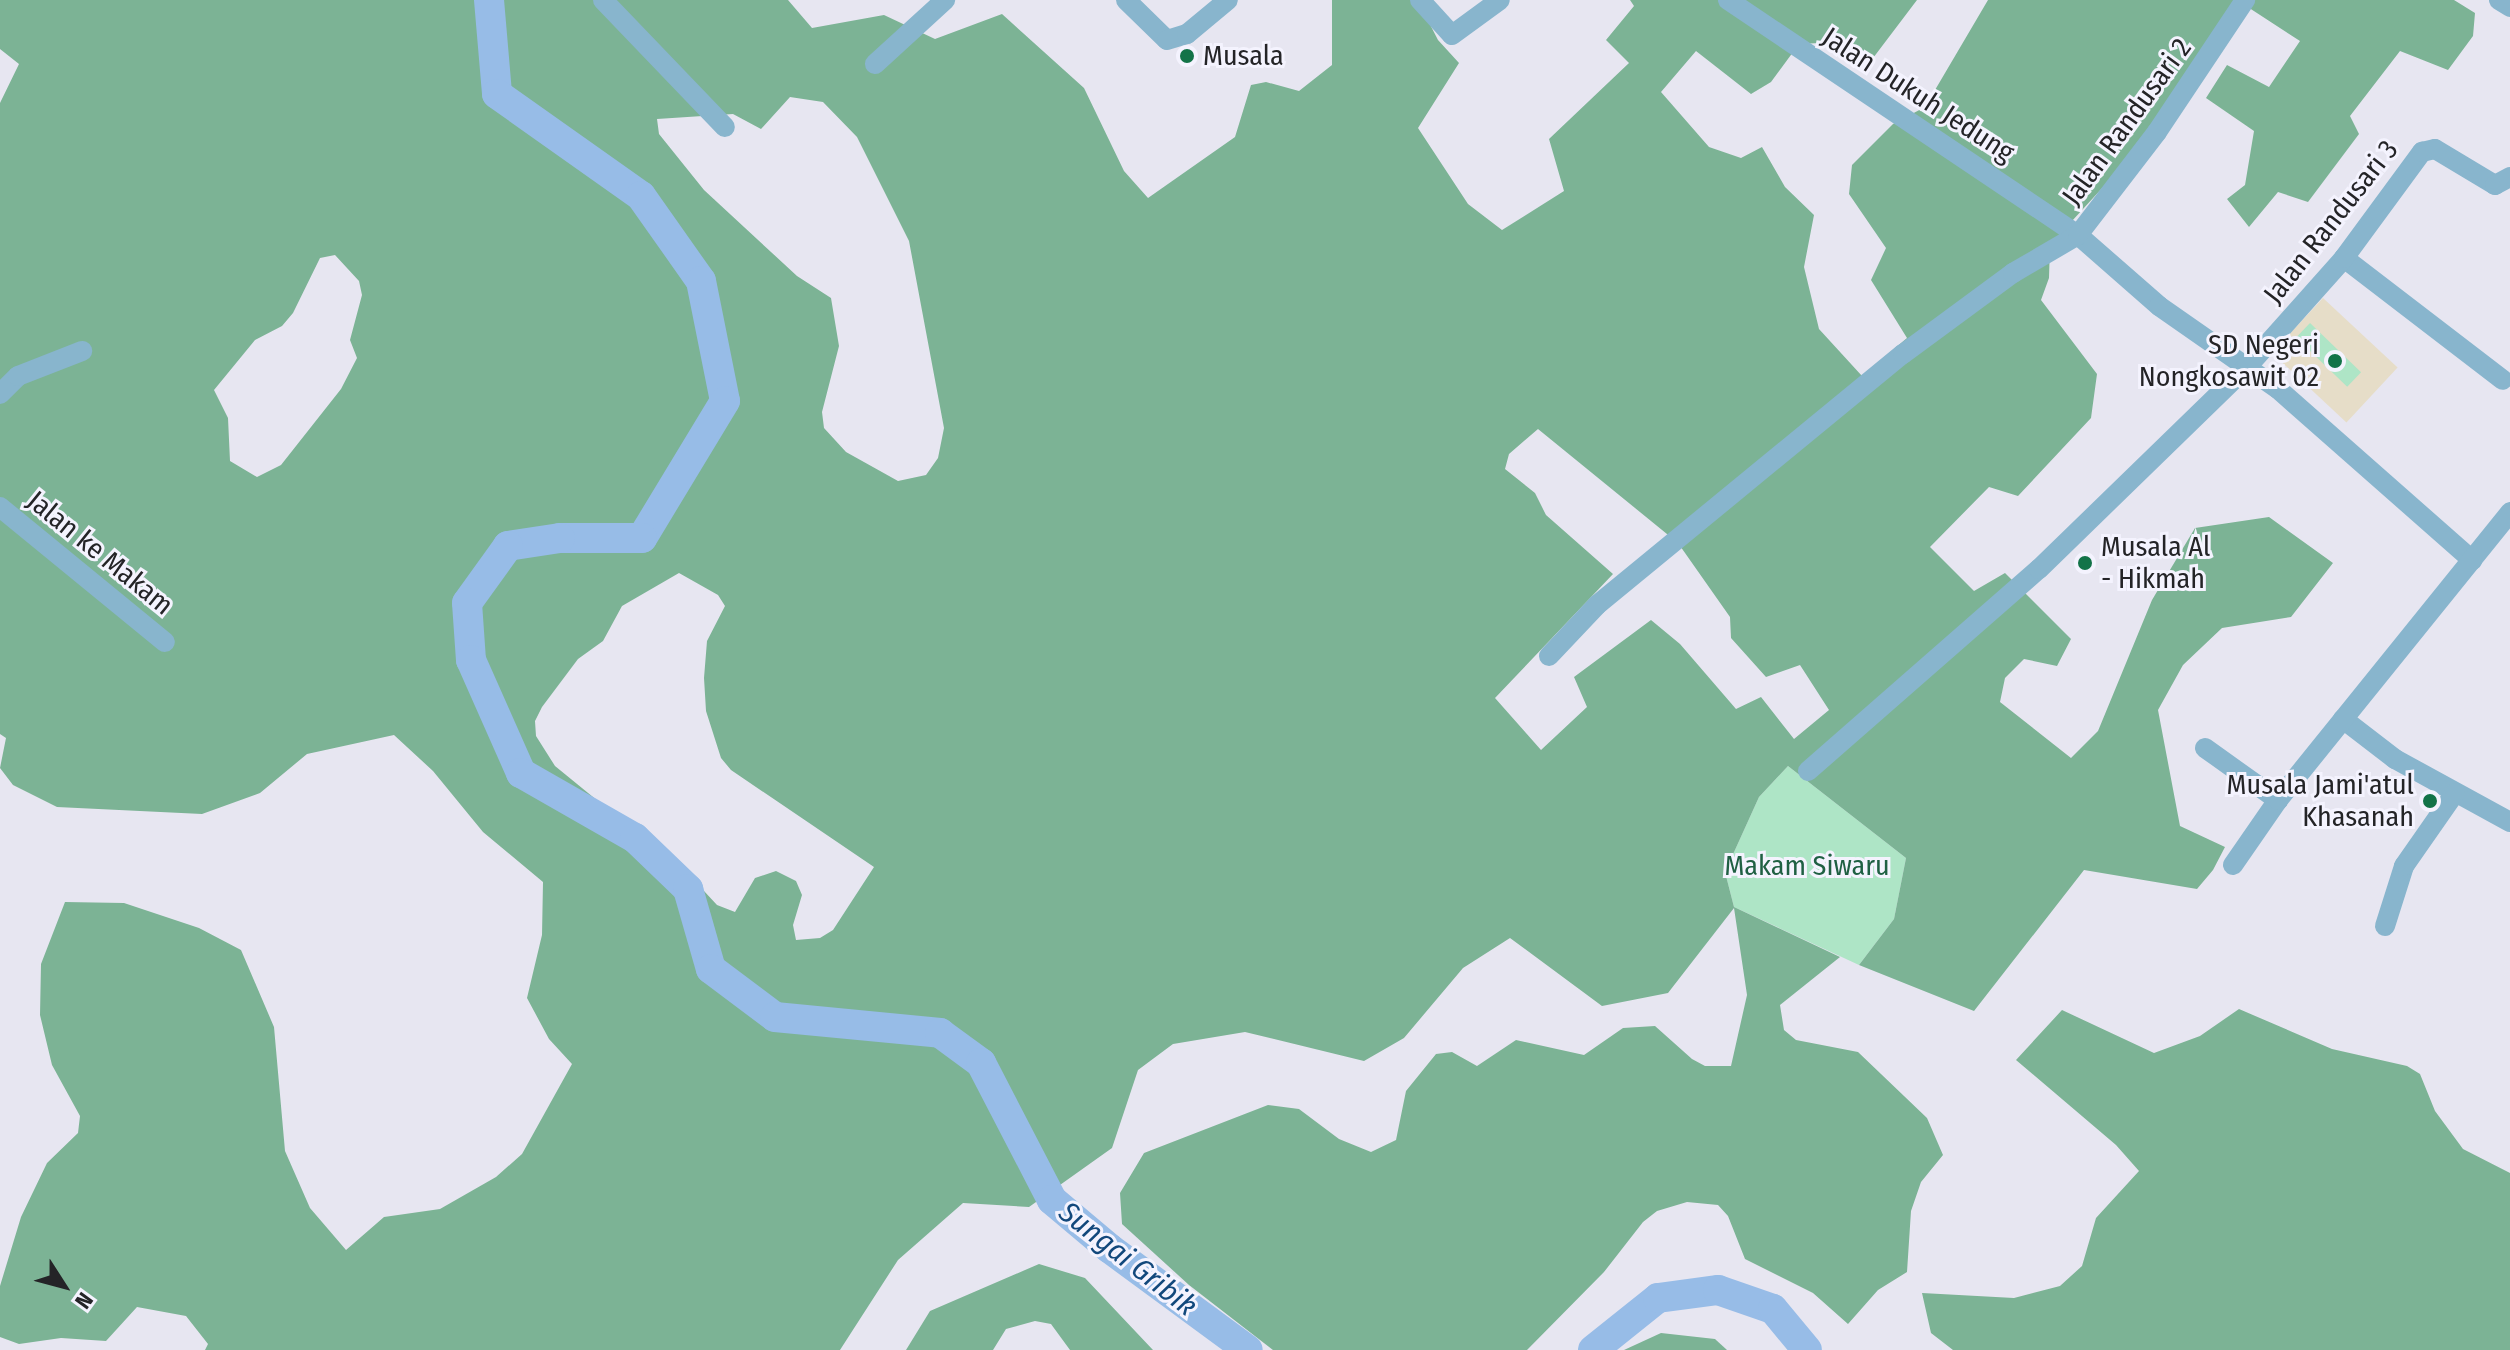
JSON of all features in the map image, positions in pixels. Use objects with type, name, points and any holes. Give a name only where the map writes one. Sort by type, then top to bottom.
[{"type":"street","points":[[603,0],[725,127]]},
{"type":"street","points":[[875,64],[945,0]]},
{"type":"street","points":[[1126,0],[1167,40],[1187,34],[1228,0]]},
{"type":"street","points":[[1420,0],[1452,35],[1500,0]]},
{"type":"street","name":"Jalan Dukuh Jedung","points":[[1728,0],[2078,235],[2159,306],[2247,367],[2472,560]]},
{"type":"street","name":"Jalan Randusari 2","points":[[2078,235],[2157,132],[2245,0]]},
{"type":"street","points":[[2499,0],[2510,7]]},
{"type":"street","name":"Jalan Randusari 3","points":[[1808,771],[2039,569],[2247,367],[2344,258],[2425,149],[2435,149],[2495,185],[2510,177]]},
{"type":"street","points":[[1549,656],[1597,605],[1903,354],[2013,273],[2078,235]]},
{"type":"street","points":[[2344,258],[2503,380]]},
{"type":"street","points":[[0,394],[18,376],[82,351]]},
{"type":"street","name":"Jalan ke Makam","points":[[0,507],[165,642]]},
{"type":"street","points":[[2233,865],[2278,800],[2510,512]]},
{"type":"street","points":[[2343,719],[2395,759],[2510,822]]},
{"type":"street","points":[[2205,748],[2278,800]]},
{"type":"street","points":[[2385,926],[2404,866],[2455,793]]},
{"type":"shaded area","name":"SD Negeri Nongkosawit 02","points":[[2323,298],[2398,368],[2346,422],[2272,353]]},
{"type":"green space","points":[[0,0],[788,0],[812,28],[884,15],[935,39],[1002,14],[1084,88],[1124,171],[1148,198],[1235,137],[1251,85],[1266,82],[1299,91],[1332,65],[1332,0],[1431,0],[1423,11],[1438,40],[1459,63],[1418,128],[1468,204],[1502,230],[1564,191],[1549,139],[1629,63],[1606,40],[1634,6],[1630,0],[1917,0],[1867,66],[1820,43],[1799,44],[1771,82],[1751,94],[1696,51],[1661,92],[1709,147],[1741,158],[1762,147],[1785,187],[1814,215],[1804,267],[1819,329],[1862,376],[1907,338],[1871,280],[1886,248],[1849,194],[1852,165],[1893,124],[1925,107],[1988,0],[2236,0],[2126,162],[2050,245],[2049,278],[2041,300],[2097,374],[2091,418],[2018,496],[1989,487],[1930,547],[1974,591],[2005,573],[2071,639],[2057,666],[2024,659],[2005,678],[2000,702],[2071,758],[2098,731],[2152,600],[2195,528],[2269,517],[2333,563],[2291,617],[2222,628],[2183,665],[2158,710],[2180,826],[2225,847],[2213,870],[2197,889],[2084,870],[1974,1011],[1859,965],[1894,919],[1906,858],[1788,766],[1759,797],[1725,872],[1734,907],[1840,957],[1780,1005],[1784,1030],[1796,1040],[1858,1052],[1927,1118],[1943,1155],[1921,1182],[1911,1211],[1907,1272],[1878,1290],[1848,1324],[1813,1293],[1745,1259],[1728,1216],[1718,1205],[1687,1202],[1657,1211],[1643,1222],[1604,1272],[1527,1350],[1273,1350],[1189,1285],[1122,1224],[1120,1193],[1144,1153],[1268,1105],[1299,1109],[1339,1139],[1371,1152],[1396,1140],[1406,1091],[1436,1054],[1452,1052],[1477,1066],[1516,1040],[1584,1055],[1623,1028],[1655,1026],[1692,1059],[1705,1066],[1731,1066],[1747,995],[1734,908],[1668,993],[1602,1006],[1510,938],[1463,968],[1404,1038],[1364,1061],[1245,1032],[1173,1044],[1138,1070],[1112,1148],[1029,1207],[963,1203],[898,1260],[840,1350],[205,1350],[208,1344],[186,1316],[137,1307],[106,1341],[61,1338],[19,1344],[0,1337],[0,1286],[21,1217],[47,1163],[78,1133],[80,1116],[52,1065],[40,1015],[41,964],[65,902],[124,903],[199,928],[241,950],[274,1027],[285,1151],[310,1208],[346,1250],[384,1217],[440,1209],[496,1177],[522,1154],[572,1064],[549,1039],[527,998],[542,935],[543,882],[483,832],[433,771],[394,735],[307,754],[260,793],[202,814],[57,807],[13,785],[0,768],[6,738],[0,734],[0,103],[19,64],[0,49]],"holes":[[[790,97],[823,102],[857,137],[909,241],[944,428],[938,458],[926,475],[898,481],[846,452],[824,428],[822,412],[839,346],[831,298],[797,276],[704,190],[659,134],[657,119],[733,114],[761,129]],[[335,255],[359,281],[362,295],[350,340],[357,358],[341,389],[281,465],[257,477],[230,461],[228,418],[214,390],[255,340],[282,326],[293,313],[320,258]],[[1538,429],[1678,543],[1730,617],[1731,638],[1766,677],[1800,665],[1829,710],[1794,739],[1761,697],[1736,709],[1680,644],[1651,620],[1574,677],[1587,707],[1541,750],[1495,698],[1613,574],[1546,515],[1535,493],[1505,469],[1509,454]],[[679,573],[718,595],[725,606],[707,641],[704,678],[706,711],[721,758],[731,770],[874,867],[833,930],[820,938],[796,940],[793,925],[802,895],[796,881],[776,871],[755,878],[735,912],[717,905],[691,877],[555,766],[536,736],[535,721],[578,659],[603,641],[622,606]]]},
{"type":"green space","points":[[2237,0],[2454,0],[2475,13],[2473,36],[2448,70],[2400,51],[2350,116],[2359,134],[2308,202],[2278,192],[2249,227],[2227,199],[2245,185],[2254,131],[2206,98],[2227,65],[2269,87],[2300,41]]},
{"type":"green space","points":[[2310,323],[2361,372],[2347,387],[2296,337]]},
{"type":"green space","name":"Makam Siwaru","points":[[1788,766],[1906,858],[1894,919],[1859,965],[1734,907],[1725,872],[1759,797]]},
{"type":"green space","points":[[2239,1009],[2332,1049],[2407,1066],[2420,1074],[2435,1111],[2463,1149],[2510,1173],[2510,1350],[1953,1350],[1931,1333],[1922,1293],[2014,1298],[2060,1286],[2082,1266],[2096,1218],[2139,1171],[2116,1145],[2016,1060],[2062,1010],[2154,1053],[2200,1036]]},
{"type":"green space","points":[[1039,1264],[1085,1278],[1153,1350],[1070,1350],[1051,1324],[1035,1321],[1006,1329],[993,1350],[906,1350],[930,1311]]},
{"type":"green space","points":[[1661,1333],[1715,1339],[1727,1350],[1624,1350]]},
{"type":"waterway","name":"Sungai Gribik","points":[[489,0],[497,94],[641,196],[701,281],[725,401],[642,538],[560,538],[508,546],[467,603],[471,660],[521,773],[635,838],[688,889],[711,969],[775,1017],[940,1033],[981,1063],[1052,1200],[1109,1248],[1248,1350]]},
{"type":"waterway","name":"Sungai Gribik","points":[[1593,1350],[1658,1298],[1718,1290],[1773,1309],[1807,1350]]},
{"type":"place","name":"Musala","points":[[1187,56]]},
{"type":"place","name":"SD Negeri Nongkosawit 02","points":[[2335,361]]},
{"type":"place","name":"Musala Al - Hikmah","points":[[2085,563]]},
{"type":"place","name":"Musala Jami'atul Khasanah","points":[[2430,801]]}]
